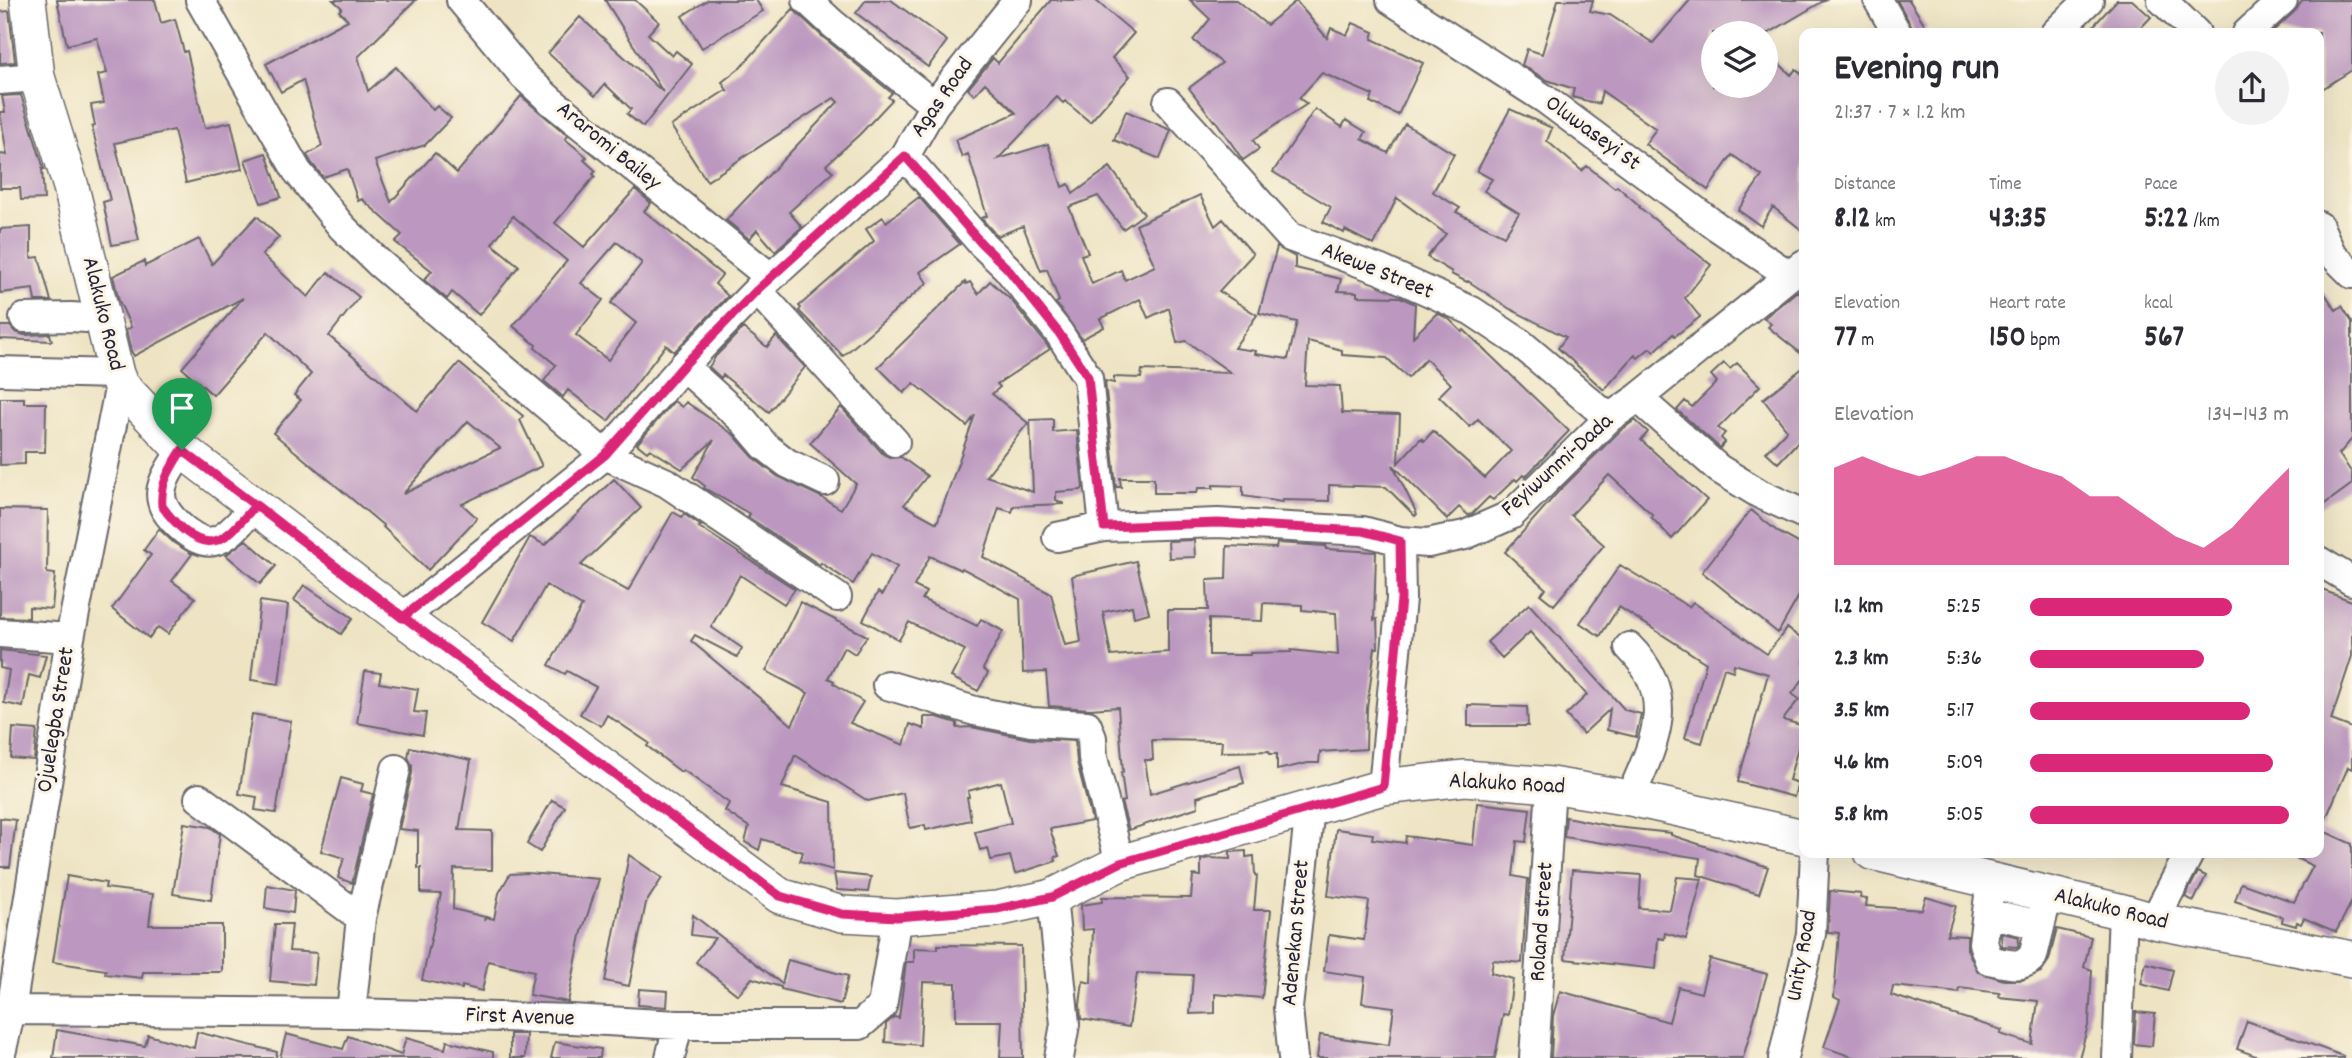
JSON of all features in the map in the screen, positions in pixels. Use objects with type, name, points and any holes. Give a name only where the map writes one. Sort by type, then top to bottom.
[{"type":"main road","name":"Alakuko Road","points":[[28,0],[37,77],[71,187],[118,379],[182,450],[402,618],[780,896],[842,914],[897,917],[997,909],[1052,897],[1120,863],[1383,787],[1465,778],[1551,785],[1799,835]]},
{"type":"main road","name":"Alakuko Road","points":[[1888,858],[1989,897],[2044,909],[2139,917],[2352,959]]},
{"type":"street","points":[[201,0],[297,171],[342,227],[379,263],[605,455],[667,483],[837,597]]},
{"type":"street","name":"Araromi Bailey","points":[[461,0],[524,76],[551,102],[763,283],[895,442]]},
{"type":"street","points":[[807,0],[934,105]]},
{"type":"street","name":"Agas Road","points":[[402,618],[605,455],[683,366],[763,283],[905,156],[934,105],[1018,0]]},
{"type":"street","name":"Oluwaseyi St","points":[[1391,0],[1545,99],[1716,226],[1797,270]]},
{"type":"street","points":[[1878,0],[1894,28]]},
{"type":"street","points":[[2061,28],[2090,0]]},
{"type":"street","points":[[2162,0],[2191,28]]},
{"type":"street","points":[[2252,28],[2283,0]]},
{"type":"street","points":[[0,80],[37,77]]},
{"type":"street","name":"Akewe Street","points":[[1168,102],[1290,237],[1381,270],[1472,311],[1520,343],[1609,418]]},
{"type":"street","points":[[905,156],[982,244],[1007,268],[1059,333],[1088,377],[1104,527]]},
{"type":"street","points":[[2324,236],[2332,253],[2352,274]]},
{"type":"street","name":"Feyiwunmi-Dada","points":[[1057,537],[1104,527],[1218,523],[1363,531],[1400,541],[1428,543],[1465,535],[1511,515],[1609,418],[1638,398],[1797,270]]},
{"type":"street","points":[[24,318],[102,319]]},
{"type":"street","points":[[683,366],[744,421],[765,446],[787,463],[825,481]]},
{"type":"street","points":[[0,371],[118,379]]},
{"type":"street","name":"Ojuelegba Street","points":[[0,1058],[11,1010],[69,638],[118,379]]},
{"type":"street","points":[[1638,398],[1719,469],[1760,494],[1799,512]]},
{"type":"street","points":[[182,450],[165,477],[161,493],[162,506],[185,531],[200,540],[214,541],[228,534],[256,505]]},
{"type":"street","points":[[1383,787],[1401,599],[1400,541]]},
{"type":"street","points":[[2324,564],[2352,581]]},
{"type":"street","points":[[0,633],[69,638]]},
{"type":"street","points":[[1629,648],[1643,661],[1653,679],[1660,719],[1630,799]]},
{"type":"street","points":[[887,685],[1031,722],[1087,725],[1120,863]]},
{"type":"street","points":[[351,1013],[361,918],[396,769]]},
{"type":"street","name":"Roland street","points":[[1534,1058],[1551,785]]},
{"type":"street","points":[[199,798],[361,918]]},
{"type":"street","name":"Adenekan Street","points":[[1293,1058],[1289,1009],[1310,808]]},
{"type":"street","name":"Unity Road","points":[[1783,1058],[1811,934],[1815,858]]},
{"type":"street","points":[[2117,1058],[2139,917],[2185,858]]},
{"type":"street","points":[[1052,897],[1065,1024],[1059,1058]]},
{"type":"street","points":[[1989,897],[1983,943],[1989,960],[1998,962],[2024,964],[2029,961],[2033,956],[2044,909]]},
{"type":"street","name":"First Avenue","points":[[11,1010],[351,1013],[678,1025],[860,1025],[881,1006],[897,917]]},
{"type":"street","points":[[670,1058],[678,1025]]},
{"type":"building","points":[[57,0],[155,0],[161,23],[175,19],[184,52],[187,51],[205,128],[231,122],[242,169],[186,183],[174,130],[115,143],[139,240],[112,245],[103,202],[110,200],[92,127],[95,126],[91,105],[104,103],[98,75],[107,73],[97,38],[67,45]]},
{"type":"building","points":[[333,0],[416,0],[358,57],[368,91],[396,67],[433,110],[437,106],[451,118],[425,145],[375,161],[391,202],[435,153],[457,173],[521,96],[568,136],[565,139],[587,157],[584,160],[596,171],[593,174],[595,176],[555,223],[584,247],[635,189],[651,203],[644,211],[722,275],[715,284],[728,296],[674,352],[666,345],[608,421],[568,390],[563,397],[544,381],[556,365],[513,326],[567,261],[513,216],[492,244],[519,266],[479,315],[452,292],[447,299],[424,280],[432,271],[395,242],[402,235],[362,199],[358,201],[347,169],[323,177],[311,162],[307,155],[322,146],[303,80],[281,92],[266,64],[348,20],[339,11],[342,8]],"holes":[[[617,242],[642,263],[611,303],[636,323],[608,360],[576,335],[603,300],[581,283]]]},
{"type":"building","points":[[605,0],[635,0],[659,22],[648,34],[672,56],[676,51],[692,64],[643,127],[627,114],[631,109],[605,84],[595,96],[548,53],[580,17],[663,92]]},
{"type":"building","points":[[708,0],[756,0],[763,11],[702,48],[682,16]]},
{"type":"building","points":[[866,0],[891,0],[947,41],[928,67],[856,13]]},
{"type":"building","points":[[1051,0],[1095,0],[1134,33],[1112,58],[1130,76],[1090,122],[1057,97],[998,159],[1048,144],[1062,187],[1069,184],[1073,194],[1110,167],[1144,214],[1123,229],[1098,196],[1069,207],[1088,253],[1081,255],[1092,284],[1121,270],[1125,280],[1155,266],[1136,225],[1200,195],[1215,226],[1223,219],[1253,254],[1219,291],[1257,315],[1234,348],[1288,359],[1297,322],[1259,313],[1277,247],[1295,257],[1295,268],[1341,279],[1338,291],[1357,292],[1357,296],[1400,297],[1415,304],[1413,337],[1437,313],[1449,319],[1462,332],[1464,330],[1569,431],[1525,477],[1523,475],[1517,481],[1515,479],[1493,500],[1489,497],[1472,514],[1468,515],[1459,507],[1447,519],[1393,465],[1417,514],[1415,516],[1386,487],[1329,485],[1329,501],[1282,502],[1243,496],[1243,486],[1213,485],[1213,488],[1198,488],[1197,493],[1154,493],[1154,478],[1120,478],[1121,487],[1116,487],[1105,381],[1114,383],[1114,377],[1141,378],[1142,370],[1231,373],[1186,341],[1177,343],[1169,308],[1148,318],[1140,299],[1100,319],[1104,327],[1082,339],[1056,303],[1059,301],[1047,269],[1041,271],[1023,226],[997,236],[981,218],[987,216],[968,154],[962,157],[955,140],[1016,113],[985,83],[974,95],[968,89],[993,58],[998,63]],"holes":[[[1308,341],[1342,350],[1342,355],[1387,358],[1408,378],[1426,359],[1451,384],[1439,396],[1470,427],[1478,419],[1511,451],[1485,478],[1433,431],[1424,441],[1421,438],[1398,463],[1400,415],[1342,413],[1340,386],[1305,385]]]},
{"type":"building","points":[[1190,0],[1236,0],[1267,25],[1296,1],[1327,38],[1331,28],[1347,35],[1353,23],[1374,32],[1372,39],[1423,63],[1398,115],[1370,102],[1373,95],[1322,73],[1299,98],[1307,104],[1253,140],[1259,149],[1243,160],[1189,88],[1222,63],[1193,40],[1210,19]]},
{"type":"building","points":[[1558,0],[1593,0],[1590,11],[1610,15],[1653,43],[1690,0],[1825,0],[1778,28],[1778,21],[1701,21],[1701,98],[1778,98],[1778,63],[1791,75],[1796,69],[1799,72],[1799,228],[1773,207],[1761,226],[1738,210],[1762,176],[1732,155],[1708,190],[1645,144],[1656,129],[1602,91],[1599,104],[1572,97],[1574,89],[1547,80],[1522,65],[1527,49],[1542,54]]},
{"type":"building","points":[[1897,0],[1909,0],[1927,28],[1912,28]]},
{"type":"building","points":[[2117,0],[2132,0],[2151,17],[2141,28],[2092,28]]},
{"type":"building","points":[[2303,0],[2352,0],[2352,70],[2324,88],[2324,28],[2276,28]]},
{"type":"building","points":[[793,9],[892,93],[888,97],[892,100],[826,165],[833,172],[789,212],[802,227],[775,251],[757,230],[749,239],[726,220],[838,102],[834,98],[707,181],[671,126],[726,90],[728,92],[722,82],[741,67]]},
{"type":"building","points":[[9,11],[15,62],[0,63],[0,12]]},
{"type":"building","points":[[21,95],[44,169],[44,199],[21,200],[20,188],[0,188],[0,154],[7,155],[0,112],[5,112],[2,96]]},
{"type":"building","points":[[1315,109],[1342,127],[1346,120],[1366,132],[1362,139],[1388,153],[1405,124],[1454,154],[1433,192],[1460,208],[1456,212],[1504,236],[1519,213],[1484,191],[1492,179],[1477,171],[1510,109],[1552,128],[1547,141],[1582,171],[1587,166],[1615,188],[1617,186],[1711,265],[1685,298],[1700,317],[1675,336],[1673,334],[1654,352],[1650,348],[1638,358],[1635,355],[1604,390],[1558,348],[1566,337],[1510,309],[1427,257],[1446,234],[1397,198],[1374,245],[1323,222],[1331,207],[1273,172]]},
{"type":"building","points":[[1126,111],[1171,130],[1160,159],[1114,140]]},
{"type":"building","points":[[266,153],[281,197],[261,203],[245,160]]},
{"type":"building","points":[[919,197],[960,244],[920,272],[927,283],[843,356],[799,311],[799,306],[874,241],[866,229],[883,217],[886,222]]},
{"type":"building","points":[[257,216],[279,237],[262,255],[308,297],[328,272],[359,297],[329,336],[417,411],[459,363],[523,416],[520,420],[542,466],[462,504],[477,518],[428,570],[384,526],[273,433],[301,400],[294,395],[311,374],[268,332],[213,395],[182,368],[243,298],[134,356],[126,330],[131,327],[119,301],[113,276],[144,261],[145,266],[199,239],[212,264]],"holes":[[[468,421],[500,448],[403,494]]]},
{"type":"building","points":[[31,227],[31,258],[39,257],[51,301],[35,301],[33,289],[0,293],[0,229]]},
{"type":"building","points":[[990,281],[1011,300],[1050,349],[997,384],[1000,387],[992,394],[1028,423],[986,476],[1033,492],[1030,420],[1053,419],[1053,432],[1077,430],[1083,488],[1056,492],[1056,500],[1064,504],[1014,506],[1012,512],[999,508],[983,557],[1051,594],[1065,645],[1081,642],[1072,576],[1136,561],[1149,613],[1134,617],[1132,606],[1103,612],[1111,656],[1168,652],[1168,610],[1208,610],[1207,580],[1226,579],[1227,546],[1276,548],[1277,543],[1376,552],[1374,620],[1377,619],[1378,648],[1375,648],[1367,708],[1366,749],[1320,752],[1319,763],[1277,770],[1277,754],[1270,754],[1269,751],[1221,752],[1222,741],[1152,740],[1153,760],[1145,760],[1150,794],[1240,766],[1244,783],[1197,797],[1198,807],[1129,830],[1121,802],[1125,801],[1118,707],[1090,709],[1049,706],[1046,672],[1023,673],[1020,599],[962,568],[961,570],[930,556],[914,586],[926,592],[922,599],[977,626],[981,619],[1003,631],[983,669],[988,673],[978,691],[951,677],[965,650],[909,622],[899,640],[863,620],[878,592],[882,595],[897,567],[872,553],[853,584],[748,517],[750,514],[704,488],[705,486],[693,477],[714,440],[682,469],[650,449],[647,452],[637,444],[674,401],[682,407],[686,402],[734,435],[755,459],[777,476],[841,509],[856,484],[810,443],[841,407],[883,454],[891,458],[901,457],[927,476],[904,505],[937,523],[975,415],[967,426],[914,383],[904,393],[878,367],[965,282],[970,282],[978,294]],"holes":[[[1263,603],[1302,605],[1302,610],[1336,613],[1338,655],[1291,650],[1250,655],[1209,655],[1209,619],[1262,621]]]},
{"type":"building","points":[[1797,291],[1799,352],[1768,327],[1771,324],[1764,318]]},
{"type":"building","points":[[2324,292],[2336,310],[2342,306],[2352,322],[2352,439],[2339,454],[2352,473],[2352,484],[2324,504]]},
{"type":"building","points":[[0,326],[10,326],[15,332],[24,335],[50,334],[52,341],[0,339]]},
{"type":"building","points":[[743,328],[767,347],[776,336],[805,367],[769,412],[709,367]]},
{"type":"building","points":[[1724,363],[1730,369],[1737,363],[1760,386],[1718,428],[1725,433],[1721,438],[1725,442],[1720,448],[1677,410],[1685,401],[1692,407],[1717,382],[1711,375]]},
{"type":"building","points":[[1799,371],[1799,440],[1778,463],[1766,452],[1787,430],[1763,399]]},
{"type":"building","points":[[0,398],[24,398],[24,403],[46,403],[45,452],[25,452],[25,464],[0,465]]},
{"type":"building","points":[[1635,420],[1648,432],[1641,440],[1707,500],[1672,539],[1651,517],[1653,515],[1609,475],[1571,515],[1604,545],[1554,605],[1540,594],[1546,589],[1505,552],[1558,492],[1620,431]]},
{"type":"building","points":[[614,479],[641,508],[581,565],[628,591],[673,512],[682,517],[684,514],[701,526],[699,527],[795,589],[784,604],[740,575],[711,627],[742,648],[737,657],[695,635],[691,641],[792,725],[808,693],[766,671],[800,602],[867,636],[855,654],[844,647],[828,678],[863,702],[850,723],[904,745],[910,724],[924,729],[924,717],[937,717],[957,723],[957,728],[971,727],[1030,739],[1075,741],[1077,762],[1092,821],[1050,829],[1059,856],[1055,857],[1056,861],[1015,874],[1010,856],[991,860],[988,848],[980,850],[975,832],[1011,823],[1001,782],[968,791],[971,820],[926,830],[925,825],[910,828],[903,793],[868,801],[795,755],[782,787],[832,802],[833,870],[800,861],[803,852],[762,839],[759,850],[745,842],[749,827],[725,811],[729,803],[683,770],[681,772],[647,746],[649,743],[607,715],[601,726],[580,714],[596,687],[567,671],[565,674],[549,665],[582,606],[546,585],[514,641],[482,622],[530,537],[545,545]]},
{"type":"building","points":[[0,509],[48,510],[47,573],[55,574],[52,609],[29,607],[29,618],[0,617]]},
{"type":"building","points":[[1751,510],[1778,532],[1799,543],[1799,596],[1778,633],[1702,572]]},
{"type":"building","points":[[159,529],[174,543],[192,554],[172,581],[195,598],[168,634],[158,627],[149,638],[112,609],[151,555],[144,550]]},
{"type":"building","points":[[246,540],[276,566],[260,584],[226,555]]},
{"type":"building","points":[[1194,540],[1195,557],[1169,558],[1168,541]]},
{"type":"building","points":[[1620,565],[1689,607],[1693,602],[1767,654],[1787,628],[1799,637],[1799,685],[1792,694],[1799,699],[1783,720],[1799,725],[1799,744],[1789,780],[1798,783],[1794,797],[1738,782],[1768,674],[1734,664],[1733,671],[1724,668],[1702,743],[1685,738],[1706,663],[1619,607],[1600,636],[1580,623]]},
{"type":"building","points":[[304,585],[353,618],[341,634],[294,600]]},
{"type":"building","points":[[2324,591],[2352,601],[2352,656],[2331,720],[2352,728],[2352,769],[2348,767],[2324,823]]},
{"type":"building","points":[[260,601],[288,605],[279,684],[251,680]]},
{"type":"building","points":[[1529,604],[1625,710],[1641,714],[1636,737],[1607,730],[1610,709],[1583,734],[1566,715],[1587,695],[1530,632],[1502,658],[1487,642]]},
{"type":"building","points":[[0,650],[46,655],[40,678],[29,675],[23,707],[4,703],[9,670],[0,668]]},
{"type":"building","points":[[365,671],[381,673],[379,683],[418,689],[414,712],[426,713],[423,735],[357,723]]},
{"type":"building","points":[[1468,705],[1527,707],[1528,726],[1468,726]]},
{"type":"building","points":[[252,714],[291,721],[276,813],[255,810],[257,797],[239,794]]},
{"type":"building","points":[[13,728],[37,730],[34,760],[11,758]]},
{"type":"building","points":[[410,747],[471,760],[459,830],[492,831],[492,870],[454,869],[453,909],[485,917],[484,921],[486,917],[494,919],[499,893],[510,874],[599,879],[581,935],[568,1002],[529,995],[534,971],[488,961],[482,991],[422,980],[441,894],[421,893],[418,831],[399,829],[412,773],[408,757]]},
{"type":"building","points":[[341,778],[363,784],[361,791],[373,794],[352,883],[338,878],[344,858],[321,851]]},
{"type":"building","points":[[552,800],[565,807],[540,852],[527,844]]},
{"type":"building","points":[[1477,803],[1530,809],[1526,842],[1517,841],[1513,876],[1528,879],[1522,963],[1493,960],[1491,973],[1513,979],[1508,1015],[1503,1014],[1495,1058],[1317,1058],[1320,1035],[1389,1045],[1394,1007],[1362,1003],[1365,977],[1324,971],[1329,935],[1364,940],[1369,901],[1328,896],[1336,829],[1373,834],[1372,839],[1405,843],[1406,836],[1473,845]]},
{"type":"building","points":[[1566,817],[1615,827],[1671,833],[1768,867],[1759,894],[1698,875],[1700,858],[1564,837]]},
{"type":"building","points":[[0,818],[16,820],[10,867],[0,867]]},
{"type":"building","points":[[184,823],[210,827],[220,834],[211,900],[173,894]]},
{"type":"building","points":[[2324,831],[2352,844],[2352,901],[2336,932],[2304,918],[2301,924],[2297,922],[2296,926],[2282,922],[2283,917],[2235,901],[2241,883],[2294,902],[2313,866],[2296,858],[2324,858]]},
{"type":"building","points":[[1246,851],[1246,857],[1254,856],[1257,876],[1254,910],[1271,910],[1262,998],[1215,994],[1215,1013],[1190,1014],[1193,975],[1137,973],[1129,1027],[1081,1019],[1083,981],[1091,983],[1093,929],[1082,930],[1081,905],[1102,902],[1102,897],[1191,898],[1193,875],[1201,876],[1201,860],[1230,859],[1230,852]]},
{"type":"building","points":[[629,855],[662,878],[646,903],[629,986],[605,981]]},
{"type":"building","points":[[1572,870],[1641,875],[1639,908],[1670,910],[1677,877],[1702,879],[1686,939],[1665,933],[1664,939],[1658,938],[1656,969],[1565,959]]},
{"type":"building","points":[[2198,872],[2206,876],[2194,901],[2185,897]]},
{"type":"building","points":[[834,873],[871,877],[868,892],[837,890]]},
{"type":"building","points":[[67,876],[106,883],[105,888],[153,894],[149,925],[222,925],[222,972],[143,972],[142,978],[105,974],[106,970],[53,962]]},
{"type":"building","points":[[267,885],[295,890],[293,913],[265,908]]},
{"type":"building","points":[[1830,891],[1861,894],[1860,898],[1867,899],[1866,906],[1922,910],[1926,897],[1956,906],[1947,935],[1967,936],[1967,949],[1978,972],[2004,980],[2022,980],[2041,972],[2049,960],[2057,929],[2091,937],[2084,967],[2092,970],[2089,1022],[2079,1058],[1855,1058],[1824,1047],[1840,1000],[1834,997],[1839,933],[1828,932]],"holes":[[[1893,986],[1959,993],[1960,988],[2000,993],[1999,997],[2038,1001],[2032,1044],[2000,1034],[2002,1030],[1891,995]]]},
{"type":"building","points":[[693,915],[782,984],[788,960],[848,976],[841,1004],[781,989],[752,978],[738,995],[696,962],[715,938],[691,935]]},
{"type":"building","points":[[275,924],[292,924],[289,951],[317,953],[314,985],[270,981]]},
{"type":"building","points":[[2001,933],[2019,937],[2018,947],[2002,946]]},
{"type":"building","points":[[938,945],[1021,946],[1023,1058],[1000,1058],[1002,1021],[956,1021],[956,983],[923,982],[920,1045],[885,1042],[886,1024],[894,1017],[899,1018],[906,962],[914,962],[914,948],[938,949]]},
{"type":"building","points":[[1710,959],[1767,974],[1743,1058],[1551,1058],[1553,1016],[1560,991],[1669,1022],[1678,987],[1701,993]]},
{"type":"building","points":[[2146,963],[2173,970],[2168,991],[2141,984]]},
{"type":"building","points":[[639,989],[668,991],[667,1007],[638,1005]]},
{"type":"building","points":[[2136,1012],[2155,1014],[2152,1046],[2134,1044]]},
{"type":"building","points":[[2247,1021],[2343,1058],[2261,1058],[2237,1049]]},
{"type":"building","points":[[57,1030],[145,1046],[148,1035],[194,1048],[197,1032],[277,1052],[276,1058],[53,1058]]},
{"type":"building","points":[[286,1034],[343,1049],[348,1036],[401,1055],[406,1038],[445,1049],[447,1041],[493,1052],[493,1058],[280,1058]]},
{"type":"building","points":[[510,1034],[526,1034],[525,1058],[510,1058]]},
{"type":"building","points":[[555,1042],[601,1049],[600,1058],[551,1058]]},
{"type":"route","points":[[182,450],[165,477],[161,493],[162,506],[185,531],[200,540],[214,541],[228,534],[256,505],[329,562],[402,618],[605,455],[683,366],[757,290],[905,156],[982,244],[1007,268],[1059,333],[1088,377],[1104,527],[1218,523],[1363,531],[1400,541],[1401,599],[1383,787],[1120,863],[1052,897],[997,909],[897,917],[842,914],[780,896],[402,618],[256,505],[182,450]]}]
